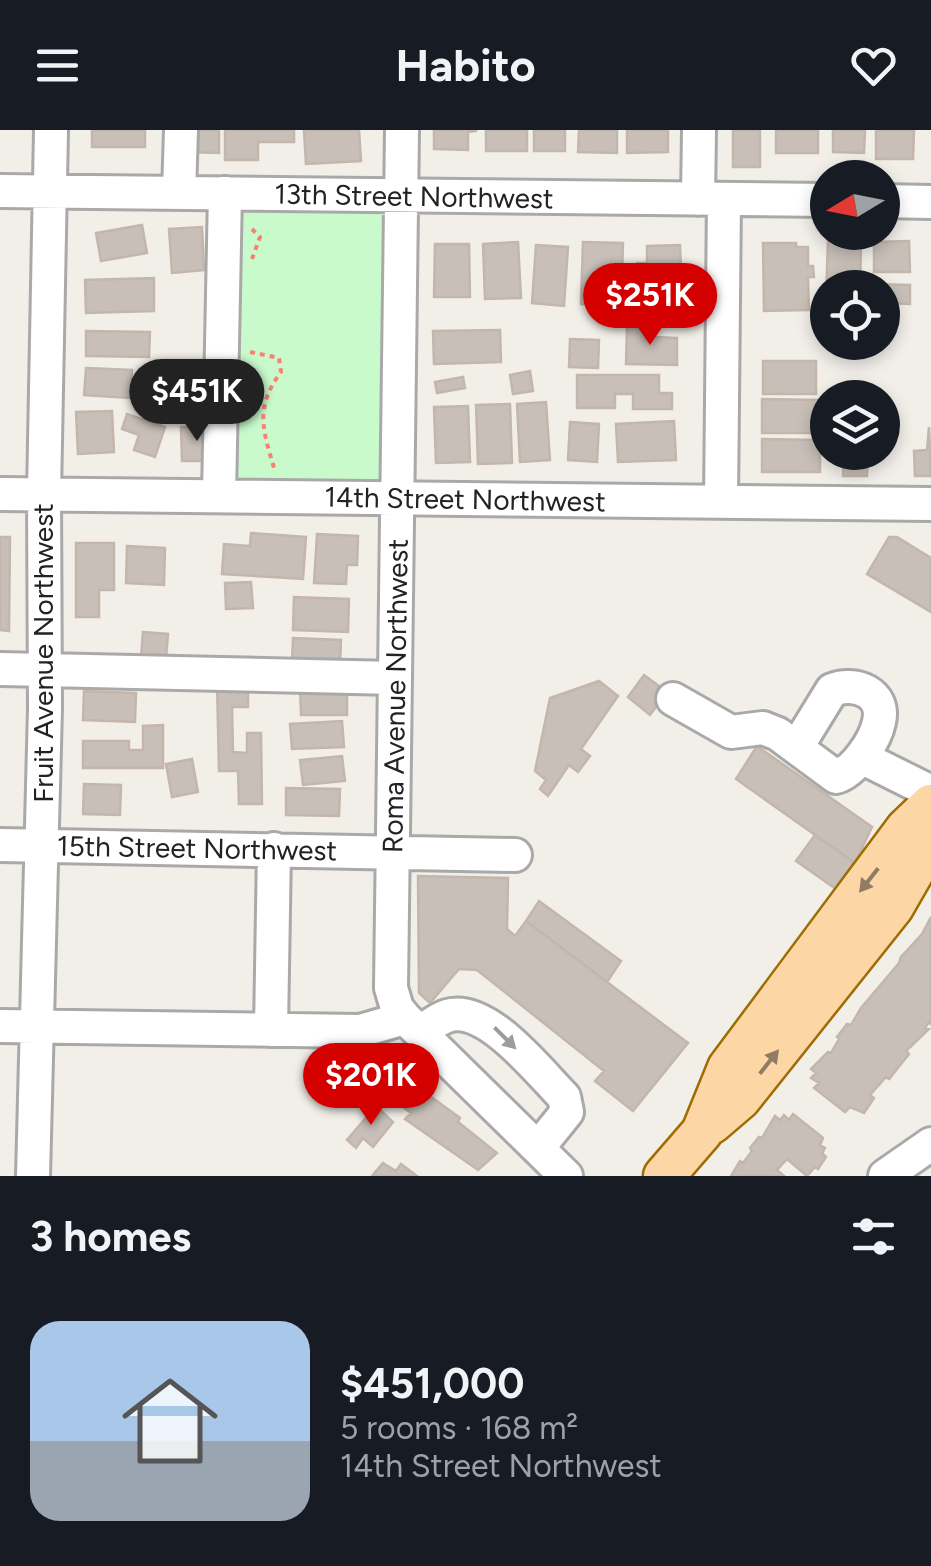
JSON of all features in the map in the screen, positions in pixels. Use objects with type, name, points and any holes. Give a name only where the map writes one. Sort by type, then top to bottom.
[{"type":"main road","points":[[702,1132],[728,1068],[906,829],[931,805]]},
{"type":"main road","points":[[664,1176],[759,1076],[893,906],[929,840]]},
{"type":"street","name":"Fruit Avenue Northwest","points":[[33,1176],[45,670],[51,130]]},
{"type":"street","points":[[179,193],[181,130]]},
{"type":"street","name":"Roma Avenue Northwest","points":[[402,130],[390,988],[397,1008],[413,1025]]},
{"type":"street","points":[[699,130],[711,199],[721,502]]},
{"type":"street","name":"13th Street Northwest","points":[[0,191],[810,200]]},
{"type":"street","points":[[219,496],[225,194]]},
{"type":"street","points":[[900,201],[931,202]]},
{"type":"street","name":"14th Street Northwest","points":[[0,494],[931,504]]},
{"type":"street","points":[[0,669],[395,678]]},
{"type":"street","points":[[673,699],[730,732],[763,728],[797,747],[836,777],[845,774],[861,757],[880,722],[879,706],[872,694],[857,686],[832,690],[797,747]]},
{"type":"street","points":[[861,757],[931,792]]},
{"type":"street","name":"15th Street Northwest","points":[[0,845],[515,854]]},
{"type":"street","points":[[271,1030],[274,849]]},
{"type":"street","points":[[0,1026],[360,1032],[465,1014],[488,1022],[564,1097],[567,1112],[538,1148]]},
{"type":"street","points":[[413,1025],[566,1176]]},
{"type":"street","points":[[884,1176],[931,1144]]},
{"type":"path","points":[[246,267],[260,238],[249,226]]},
{"type":"path","points":[[238,351],[279,358],[281,372],[268,388],[261,412],[276,476]]},
{"type":"green space","points":[[232,204],[380,208],[385,215],[384,477],[375,485],[223,480]]},
{"type":"building","points":[[92,130],[145,130],[145,147],[92,147]]},
{"type":"building","points":[[187,130],[219,130],[219,153],[187,152]]},
{"type":"building","points":[[225,130],[294,130],[294,142],[258,142],[258,160],[225,160]]},
{"type":"building","points":[[304,130],[359,130],[361,161],[306,164]]},
{"type":"building","points":[[434,130],[476,131],[468,132],[468,150],[434,149]]},
{"type":"building","points":[[486,130],[527,130],[527,151],[486,151]]},
{"type":"building","points":[[534,130],[565,130],[565,151],[534,151]]},
{"type":"building","points":[[579,130],[617,130],[617,153],[578,152]]},
{"type":"building","points":[[627,130],[668,130],[668,152],[627,153]]},
{"type":"building","points":[[733,130],[760,130],[760,167],[733,167]]},
{"type":"building","points":[[776,130],[818,130],[818,153],[776,153]]},
{"type":"building","points":[[833,130],[865,130],[864,153],[833,152]]},
{"type":"building","points":[[876,130],[914,130],[913,159],[876,159]]},
{"type":"building","points":[[142,225],[147,253],[101,261],[96,233]]},
{"type":"building","points":[[202,227],[204,270],[172,273],[169,229]]},
{"type":"building","points":[[900,241],[909,241],[910,272],[874,270],[874,250],[900,250]]},
{"type":"building","points":[[518,242],[521,298],[485,299],[483,244]]},
{"type":"building","points":[[583,242],[623,243],[621,306],[581,304]]},
{"type":"building","points":[[763,243],[808,247],[808,266],[813,270],[808,277],[809,310],[764,311]]},
{"type":"building","points":[[435,244],[469,244],[470,297],[434,297]]},
{"type":"building","points":[[536,245],[568,247],[564,306],[532,303]]},
{"type":"building","points":[[680,245],[682,297],[638,298],[637,263],[647,263],[647,246]]},
{"type":"building","points":[[828,250],[861,250],[860,270],[827,270]]},
{"type":"building","points":[[154,278],[154,311],[86,313],[85,280]]},
{"type":"building","points":[[900,285],[910,285],[910,304],[900,304]]},
{"type":"building","points":[[651,309],[653,323],[635,326],[632,312]]},
{"type":"building","points":[[627,327],[655,327],[655,337],[677,338],[677,365],[626,364]]},
{"type":"building","points":[[500,330],[501,362],[434,364],[433,331]]},
{"type":"building","points":[[86,331],[150,332],[149,357],[86,356]]},
{"type":"building","points":[[570,339],[599,340],[598,368],[569,367]]},
{"type":"building","points":[[763,361],[816,361],[816,380],[810,380],[810,394],[763,394]]},
{"type":"building","points":[[86,368],[132,370],[130,398],[84,395]]},
{"type":"building","points":[[530,371],[533,391],[513,394],[510,375]]},
{"type":"building","points":[[577,375],[659,375],[659,393],[672,393],[672,409],[633,409],[633,394],[615,394],[615,408],[577,408]]},
{"type":"building","points":[[463,377],[465,388],[437,393],[435,382]]},
{"type":"building","points":[[762,399],[810,400],[810,433],[762,433]]},
{"type":"building","points":[[546,402],[550,460],[520,462],[517,404]]},
{"type":"building","points":[[510,404],[512,463],[478,464],[476,405]]},
{"type":"building","points":[[468,406],[470,462],[436,463],[434,407]]},
{"type":"building","points":[[112,411],[114,452],[78,454],[76,412]]},
{"type":"building","points":[[127,414],[165,427],[155,457],[134,450],[139,435],[122,429]]},
{"type":"building","points":[[674,421],[676,460],[618,462],[616,424]]},
{"type":"building","points":[[570,422],[599,424],[597,462],[568,460]]},
{"type":"building","points":[[181,427],[212,427],[213,461],[182,461]]},
{"type":"building","points":[[929,427],[931,476],[915,476],[914,451],[927,450]]},
{"type":"building","points":[[762,439],[810,440],[810,470],[820,470],[820,472],[762,472]]},
{"type":"building","points":[[843,470],[867,470],[867,476],[843,476]]},
{"type":"building","points":[[251,533],[306,537],[303,579],[222,574],[224,544],[250,546]]},
{"type":"building","points":[[317,534],[358,536],[357,565],[347,565],[346,584],[314,583]]},
{"type":"building","points":[[0,537],[10,537],[9,631],[0,630]]},
{"type":"building","points":[[0,537],[10,537],[9,631],[0,630]]},
{"type":"building","points":[[889,537],[897,537],[931,558],[931,612],[867,574]]},
{"type":"building","points":[[76,543],[114,543],[114,590],[99,590],[99,617],[76,617]]},
{"type":"building","points":[[127,546],[165,548],[164,585],[126,583]]},
{"type":"building","points":[[251,582],[253,608],[226,609],[225,583]]},
{"type":"building","points":[[294,597],[349,599],[348,632],[293,630]]},
{"type":"building","points":[[143,632],[168,634],[166,659],[141,657]]},
{"type":"building","points":[[293,638],[341,640],[340,664],[292,662]]},
{"type":"building","points":[[644,675],[667,692],[650,715],[628,697]]},
{"type":"building","points":[[599,681],[618,696],[581,749],[590,756],[578,772],[569,765],[548,796],[540,789],[546,780],[535,771],[550,698]]},
{"type":"building","points":[[217,682],[248,682],[248,707],[232,707],[233,752],[247,753],[247,733],[261,733],[262,804],[239,804],[238,771],[219,771]]},
{"type":"building","points":[[300,686],[347,686],[347,715],[301,715]]},
{"type":"building","points":[[84,691],[136,693],[135,722],[83,720]]},
{"type":"building","points":[[342,721],[344,747],[292,749],[290,724]]},
{"type":"building","points":[[163,725],[163,768],[83,768],[83,741],[129,741],[129,750],[143,750],[143,726]]},
{"type":"building","points":[[757,746],[872,827],[855,863],[736,779]]},
{"type":"building","points":[[342,756],[345,781],[303,785],[300,760]]},
{"type":"building","points":[[192,759],[198,792],[172,797],[166,764]]},
{"type":"building","points":[[84,784],[121,785],[120,815],[83,814]]},
{"type":"building","points":[[286,788],[340,789],[339,816],[286,815]]},
{"type":"building","points":[[815,835],[855,863],[836,889],[796,861]]},
{"type":"building","points":[[418,876],[508,878],[507,929],[515,936],[526,921],[688,1043],[633,1111],[595,1081],[604,1071],[477,970],[459,969],[430,1003],[419,993]]},
{"type":"building","points":[[539,901],[621,961],[607,982],[526,921]]},
{"type":"building","points":[[931,917],[931,1024],[925,1028],[929,1029],[906,1051],[909,1054],[889,1079],[886,1077],[870,1095],[874,1098],[864,1113],[850,1107],[845,1112],[814,1088],[819,1083],[811,1078],[816,1073],[811,1069],[831,1053],[837,1037],[847,1024],[851,1025]]},
{"type":"building","points":[[397,1060],[410,1068],[404,1077],[460,1118],[458,1122],[497,1153],[478,1170],[405,1119],[411,1113],[376,1087]]},
{"type":"building","points":[[376,1106],[393,1122],[373,1147],[363,1138],[356,1148],[347,1140]]},
{"type":"building","points":[[793,1114],[823,1138],[820,1145],[825,1148],[822,1153],[826,1157],[818,1169],[815,1167],[807,1176],[787,1159],[777,1170],[784,1176],[731,1176],[775,1116],[780,1120],[784,1115],[789,1120]]},
{"type":"building","points":[[383,1163],[396,1171],[401,1164],[417,1176],[372,1176]]}]
